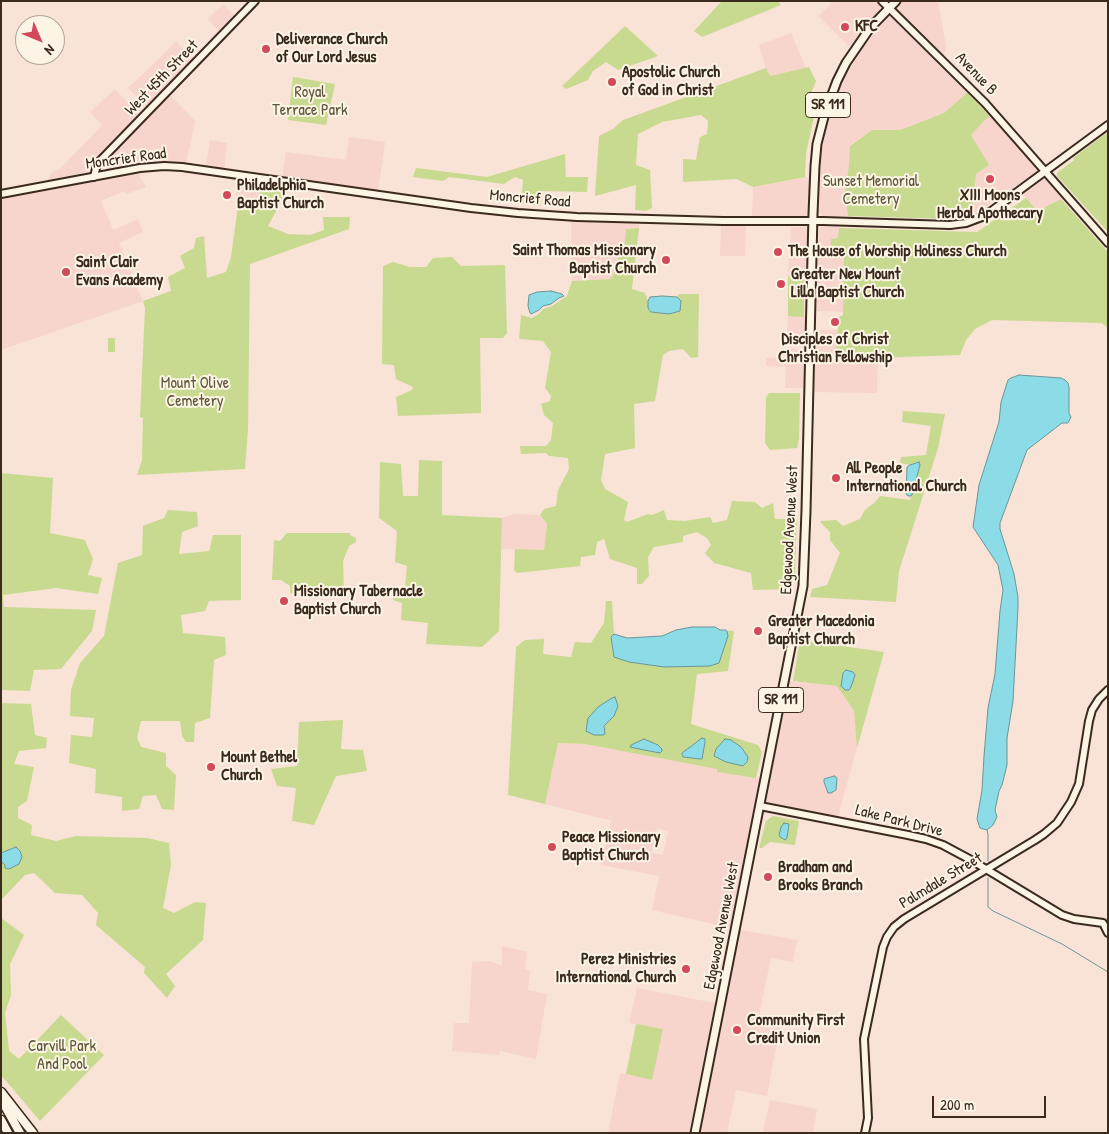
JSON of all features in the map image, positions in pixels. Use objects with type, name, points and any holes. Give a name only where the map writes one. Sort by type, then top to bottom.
[{"type":"highway","points":[[1,1092],[33,1133]]},
{"type":"highway","points":[[1,1099],[20,1133]]},
{"type":"highway","points":[[1,1120],[8,1133]]},
{"type":"main road","name":"Edgewood Avenue West","points":[[695,1133],[799,610],[804,576],[816,155],[825,113],[846,63],[870,28],[896,1]]},
{"type":"street","name":"West 45th Street","points":[[94,177],[97,164],[255,1]]},
{"type":"street","name":"Avenue B","points":[[882,1],[985,103],[1108,243]]},
{"type":"street","name":"Moncrief Road","points":[[1,194],[149,167],[173,166],[518,213],[577,217],[966,224],[990,212],[1108,125]]},
{"type":"street","name":"Palmdale Street","points":[[865,1133],[868,1118],[864,1039],[884,942],[894,926],[904,919],[1003,860],[1044,834],[1057,822],[1076,793],[1081,775],[1092,710],[1098,699],[1108,690]]},
{"type":"street","name":"Lake Park Drive","points":[[760,806],[926,839],[971,860],[1068,917],[1103,923],[1108,933]]},
{"type":"street","points":[[971,860],[975,869],[972,878]]},
{"type":"street","points":[[1002,878],[1000,869],[1003,860]]},
{"type":"shaded area","points":[[834,1],[878,1],[881,6],[850,47],[818,16]]},
{"type":"shaded area","points":[[903,1],[938,1],[946,46],[944,56],[898,12],[898,6]]},
{"type":"shaded area","points":[[223,4],[235,16],[220,32],[208,19]]},
{"type":"shaded area","points":[[890,15],[968,89],[968,92],[944,113],[900,130],[872,130],[850,145],[845,192],[848,216],[824,217],[819,213],[821,161],[825,134],[832,108],[841,85],[861,50],[883,21]]},
{"type":"shaded area","points":[[791,33],[806,68],[770,76],[759,45]]},
{"type":"shaded area","points":[[176,42],[193,59],[147,107],[128,88]]},
{"type":"shaded area","points":[[115,89],[139,115],[81,175],[48,181],[50,174],[61,168],[102,125],[90,112]]},
{"type":"shaded area","points":[[170,95],[195,121],[186,163],[153,163],[110,170],[106,168],[106,161]]},
{"type":"shaded area","points":[[993,115],[1036,165],[1037,170],[972,214],[976,174],[971,135],[989,116]]},
{"type":"shaded area","points":[[349,137],[385,142],[378,191],[282,177],[286,152],[346,160]]},
{"type":"shaded area","points":[[210,140],[227,143],[224,169],[206,166]]},
{"type":"shaded area","name":"Saint Clair Evans Academy","points":[[137,172],[146,187],[126,194],[124,191],[101,201],[113,230],[138,219],[143,232],[119,243],[143,301],[1,350],[1,198]]},
{"type":"shaded area","points":[[809,177],[808,214],[806,217],[752,217],[753,187]]},
{"type":"shaded area","points":[[238,178],[262,182],[260,200],[236,197]]},
{"type":"shaded area","points":[[1043,179],[1051,182],[1064,197],[1038,212],[1023,194]]},
{"type":"shaded area","points":[[571,220],[639,222],[639,228],[626,229],[624,249],[614,266],[613,276],[610,279],[572,281]]},
{"type":"shaded area","points":[[721,225],[746,226],[745,256],[720,256]]},
{"type":"shaded area","points":[[791,227],[804,227],[808,230],[807,276],[788,276]]},
{"type":"shaded area","points":[[821,227],[839,227],[838,238],[832,239],[831,258],[844,257],[843,312],[816,311],[819,230]]},
{"type":"shaded area","points":[[788,316],[806,316],[805,339],[787,339]]},
{"type":"shaded area","points":[[816,330],[838,330],[836,350],[844,359],[878,358],[877,393],[814,392]]},
{"type":"shaded area","points":[[787,348],[805,350],[804,388],[785,388],[786,367],[766,366],[766,358],[788,357]]},
{"type":"shaded area","points":[[513,514],[540,515],[547,524],[544,550],[501,549],[502,518]]},
{"type":"shaded area","points":[[790,681],[837,686],[854,711],[857,748],[837,819],[774,806],[766,801]]},
{"type":"shaded area","points":[[558,743],[585,744],[718,769],[717,772],[760,778],[730,928],[652,910],[659,876],[601,865],[611,820],[545,804]],"holes":[[[657,828],[668,831],[663,855],[651,853]]]},
{"type":"shaded area","points":[[740,930],[797,940],[793,962],[771,958],[759,1015],[782,1020],[767,1096],[736,1090],[727,1133],[700,1133]]},
{"type":"shaded area","points":[[502,946],[527,952],[525,969],[530,971],[528,990],[547,994],[536,1059],[500,1051],[499,1055],[452,1051],[454,1023],[469,1023],[472,962],[490,961],[502,966]]},
{"type":"shaded area","points":[[637,988],[715,1003],[689,1133],[608,1133],[620,1073],[652,1079],[662,1029],[629,1023]]},
{"type":"shaded area","points":[[770,1100],[817,1109],[813,1133],[763,1133]]},
{"type":"green space","points":[[722,1],[777,1],[781,5],[702,37],[694,31]]},
{"type":"green space","points":[[625,26],[658,56],[618,70],[606,62],[593,71],[588,80],[566,89],[562,86]]},
{"type":"green space","points":[[809,67],[816,81],[805,110],[814,117],[806,153],[805,177],[753,187],[737,179],[683,182],[683,159],[696,160],[700,137],[707,134],[708,121],[701,115],[662,122],[638,134],[636,165],[650,170],[652,208],[646,211],[635,210],[636,185],[595,196],[599,136],[613,129],[623,120],[766,68],[770,76]]},
{"type":"green space","name":"Royal Terrace Park","points":[[293,77],[335,84],[326,125],[288,120]]},
{"type":"green space","name":"Sunset Memorial Cemetery","points":[[968,92],[989,116],[971,135],[989,165],[976,174],[972,214],[962,218],[951,219],[848,216],[845,192],[850,146],[872,130],[900,130],[944,113]]},
{"type":"green space","points":[[1108,132],[1108,232],[1057,176],[1057,173],[1074,160],[1073,158]]},
{"type":"green space","points":[[565,154],[566,177],[588,177],[587,192],[542,191],[540,206],[521,203],[523,180],[515,177],[504,184],[449,177],[443,181],[413,177],[416,168],[487,177]]},
{"type":"green space","name":"Mount Olive Cemetery","points":[[261,186],[287,191],[268,226],[288,234],[310,235],[324,230],[323,217],[350,217],[349,229],[250,264],[248,429],[245,469],[137,475],[142,460],[143,418],[140,417],[145,308],[143,301],[171,291],[168,277],[185,268],[180,256],[194,248],[196,238],[204,236],[207,278],[226,272],[231,257],[238,206],[258,208]]},
{"type":"green space","points":[[1026,198],[1038,211],[1061,199],[1108,252],[1108,328],[1102,323],[992,320],[975,329],[966,340],[960,355],[844,359],[836,350],[839,317],[843,315],[844,258],[831,258],[831,239],[838,238],[839,228],[977,232]]},
{"type":"green space","points":[[639,228],[632,289],[645,293],[648,308],[651,312],[669,314],[678,312],[681,302],[677,297],[679,294],[699,294],[698,357],[691,358],[683,349],[669,351],[663,355],[655,401],[634,404],[635,448],[605,454],[601,480],[605,489],[628,502],[624,520],[627,522],[664,510],[667,520],[685,521],[710,517],[713,523],[727,520],[732,501],[755,502],[762,508],[773,503],[775,519],[797,519],[795,574],[792,589],[753,590],[751,573],[714,563],[705,553],[711,545],[707,538],[697,532],[683,536],[683,542],[654,547],[648,557],[649,576],[642,584],[637,584],[637,568],[610,559],[604,539],[597,542],[595,555],[581,557],[580,566],[517,573],[514,570],[515,549],[544,550],[547,524],[540,515],[544,509],[556,506],[558,490],[569,469],[568,458],[549,456],[546,453],[521,454],[520,446],[546,446],[551,440],[553,423],[544,415],[541,404],[550,401],[551,396],[545,388],[551,352],[543,341],[519,339],[521,315],[532,318],[543,309],[552,306],[567,296],[572,281],[610,279],[613,276],[614,266],[624,249],[626,229]]},
{"type":"green space","points":[[452,257],[461,266],[505,265],[507,333],[503,338],[480,338],[481,413],[398,416],[396,397],[412,390],[413,387],[396,379],[394,365],[382,364],[383,266],[393,262],[410,267],[426,267],[433,258]]},
{"type":"green space","points":[[788,276],[804,276],[804,317],[788,316]]},
{"type":"green space","points":[[108,338],[115,338],[115,352],[108,352]]},
{"type":"green space","points":[[769,393],[800,393],[799,439],[797,448],[770,450],[765,443],[766,398]]},
{"type":"green space","points":[[903,411],[945,414],[938,448],[899,571],[896,602],[810,597],[812,589],[827,585],[840,553],[830,540],[830,532],[821,521],[836,520],[843,526],[860,519],[865,510],[880,496],[910,500],[920,465],[918,462],[910,465],[900,463],[901,457],[926,455],[931,426],[902,422]]},
{"type":"green space","points":[[419,460],[442,461],[442,515],[502,518],[499,631],[482,647],[426,644],[428,623],[401,620],[402,603],[393,600],[394,590],[405,587],[407,566],[395,562],[397,531],[379,518],[380,462],[401,464],[403,496],[418,496]]},
{"type":"green space","points":[[1,473],[53,478],[50,533],[85,540],[93,559],[88,575],[102,578],[98,594],[56,588],[3,595],[4,607],[96,610],[92,631],[61,669],[34,670],[30,691],[1,690]]},
{"type":"green space","points":[[168,510],[197,512],[198,526],[182,532],[179,554],[209,551],[213,535],[241,535],[241,600],[209,601],[205,611],[181,615],[183,633],[225,637],[226,655],[214,660],[210,718],[195,723],[194,742],[186,742],[182,736],[180,721],[141,721],[137,738],[141,747],[166,753],[166,766],[176,775],[174,810],[162,809],[156,795],[143,796],[139,809],[122,811],[122,797],[95,793],[96,769],[69,763],[71,735],[92,737],[94,718],[70,716],[71,690],[80,663],[104,636],[118,563],[142,555],[143,526],[164,518]]},
{"type":"green space","points":[[287,533],[350,533],[350,535],[356,538],[356,542],[349,546],[343,561],[344,593],[326,592],[321,595],[290,593],[290,586],[281,580],[272,580],[274,540],[280,541]]},
{"type":"green space","points":[[606,601],[612,601],[614,634],[611,637],[614,657],[728,636],[727,631],[734,631],[728,671],[697,674],[691,724],[758,745],[762,752],[756,778],[717,772],[717,769],[585,744],[558,743],[545,804],[508,795],[516,647],[525,640],[544,639],[543,654],[571,657],[575,642],[591,643],[604,623]],"holes":[[[591,715],[612,718],[606,723],[604,730],[589,733],[586,729]],[[704,739],[702,759],[683,757]]]},
{"type":"green space","points":[[800,640],[884,652],[857,748],[854,711],[837,686],[793,681]]},
{"type":"green space","points":[[1,703],[31,704],[35,735],[47,738],[46,748],[19,751],[14,764],[34,767],[27,801],[18,807],[18,818],[32,825],[31,835],[56,841],[76,836],[147,838],[169,843],[171,865],[163,908],[174,913],[195,902],[206,903],[203,940],[166,974],[175,986],[167,998],[144,973],[145,967],[96,925],[98,913],[82,895],[55,893],[34,873],[25,875],[1,900],[1,861],[5,865],[16,847],[1,853]]},
{"type":"green space","points":[[343,720],[341,749],[363,750],[367,771],[336,776],[314,825],[292,821],[296,788],[277,786],[271,769],[297,766],[299,722]]},
{"type":"green space","points":[[773,816],[799,821],[795,845],[770,842],[759,848],[766,821]]},
{"type":"green space","name":"Carvill Park And Pool","points":[[1,918],[24,935],[10,964],[11,995],[5,1013],[9,1051],[19,1059],[61,1015],[104,1055],[40,1121],[1,1075]]},
{"type":"green space","points":[[636,1024],[663,1029],[652,1080],[626,1074]]},
{"type":"water","points":[[551,291],[564,296],[531,314],[528,306],[529,295],[537,292]]},
{"type":"water","points":[[650,297],[677,297],[681,301],[680,311],[669,314],[651,312],[648,308]]},
{"type":"water","points":[[1019,375],[1061,378],[1065,380],[1069,387],[1069,413],[1071,417],[1068,423],[1062,423],[1027,450],[1000,523],[1000,529],[1014,574],[1018,608],[1013,701],[1007,738],[1007,765],[995,810],[997,817],[993,825],[987,830],[980,828],[977,819],[982,790],[988,708],[995,674],[1003,590],[998,565],[973,527],[979,485],[999,422],[1001,402],[1008,380]]},
{"type":"water","points":[[919,462],[920,465],[912,495],[908,496],[906,494],[907,467]]},
{"type":"water","points":[[692,627],[715,627],[727,631],[728,636],[719,663],[710,666],[664,667],[629,662],[614,657],[611,637],[614,634],[627,638],[662,636],[676,630]]},
{"type":"water","points":[[846,670],[853,672],[855,675],[849,690],[845,690],[841,686],[843,673]]},
{"type":"water","points":[[615,697],[618,706],[614,716],[604,726],[605,734],[594,735],[586,731],[588,718],[598,707]]},
{"type":"water","points":[[702,738],[705,739],[705,742],[702,759],[683,757],[682,753]]},
{"type":"water","points":[[644,739],[658,745],[662,751],[660,753],[630,747]]},
{"type":"water","points":[[725,739],[731,740],[741,747],[748,757],[747,762],[743,766],[726,762],[714,756],[716,749]]},
{"type":"water","points":[[834,776],[837,778],[836,790],[828,793],[824,779]]},
{"type":"water","points":[[784,823],[789,824],[785,840],[779,835]]},
{"type":"water","points":[[16,847],[22,857],[19,864],[9,869],[5,868],[1,861],[1,853]]},
{"type":"waterway","points":[[987,830],[988,861]]},
{"type":"waterway","points":[[988,878],[988,907],[993,911],[1062,944],[1108,972]]},
{"type":"place","name":"KFC","points":[[845,27]]},
{"type":"place","name":"Deliverance Church of Our Lord Jesus","points":[[266,49]]},
{"type":"place","name":"Apostolic Church of God in Christ","points":[[612,82]]},
{"type":"place","name":"XIII Moons Herbal Apothecary","points":[[990,179]]},
{"type":"place","name":"Philadelphia Baptist Church","points":[[227,195]]},
{"type":"place","name":"The House of Worship Holiness Church","points":[[778,252]]},
{"type":"place","name":"Saint Thomas Missionary Baptist Church","points":[[666,260]]},
{"type":"place","name":"Saint Clair Evans Academy","points":[[66,272]]},
{"type":"place","name":"Greater New Mount Lilla Baptist Church","points":[[781,284]]},
{"type":"place","name":"Disciples of Christ Christian Fellowship","points":[[835,322]]},
{"type":"place","name":"All People International Church","points":[[836,478]]},
{"type":"place","name":"Missionary Tabernacle Baptist Church","points":[[284,601]]},
{"type":"place","name":"Greater Macedonia Baptist Church","points":[[758,631]]},
{"type":"place","name":"Mount Bethel Church","points":[[211,767]]},
{"type":"place","name":"Peace Missionary Baptist Church","points":[[552,847]]},
{"type":"place","name":"Bradham and Brooks Branch","points":[[768,877]]},
{"type":"place","name":"Perez Ministries International Church","points":[[686,969]]},
{"type":"place","name":"Community First Credit Union","points":[[737,1030]]}]
